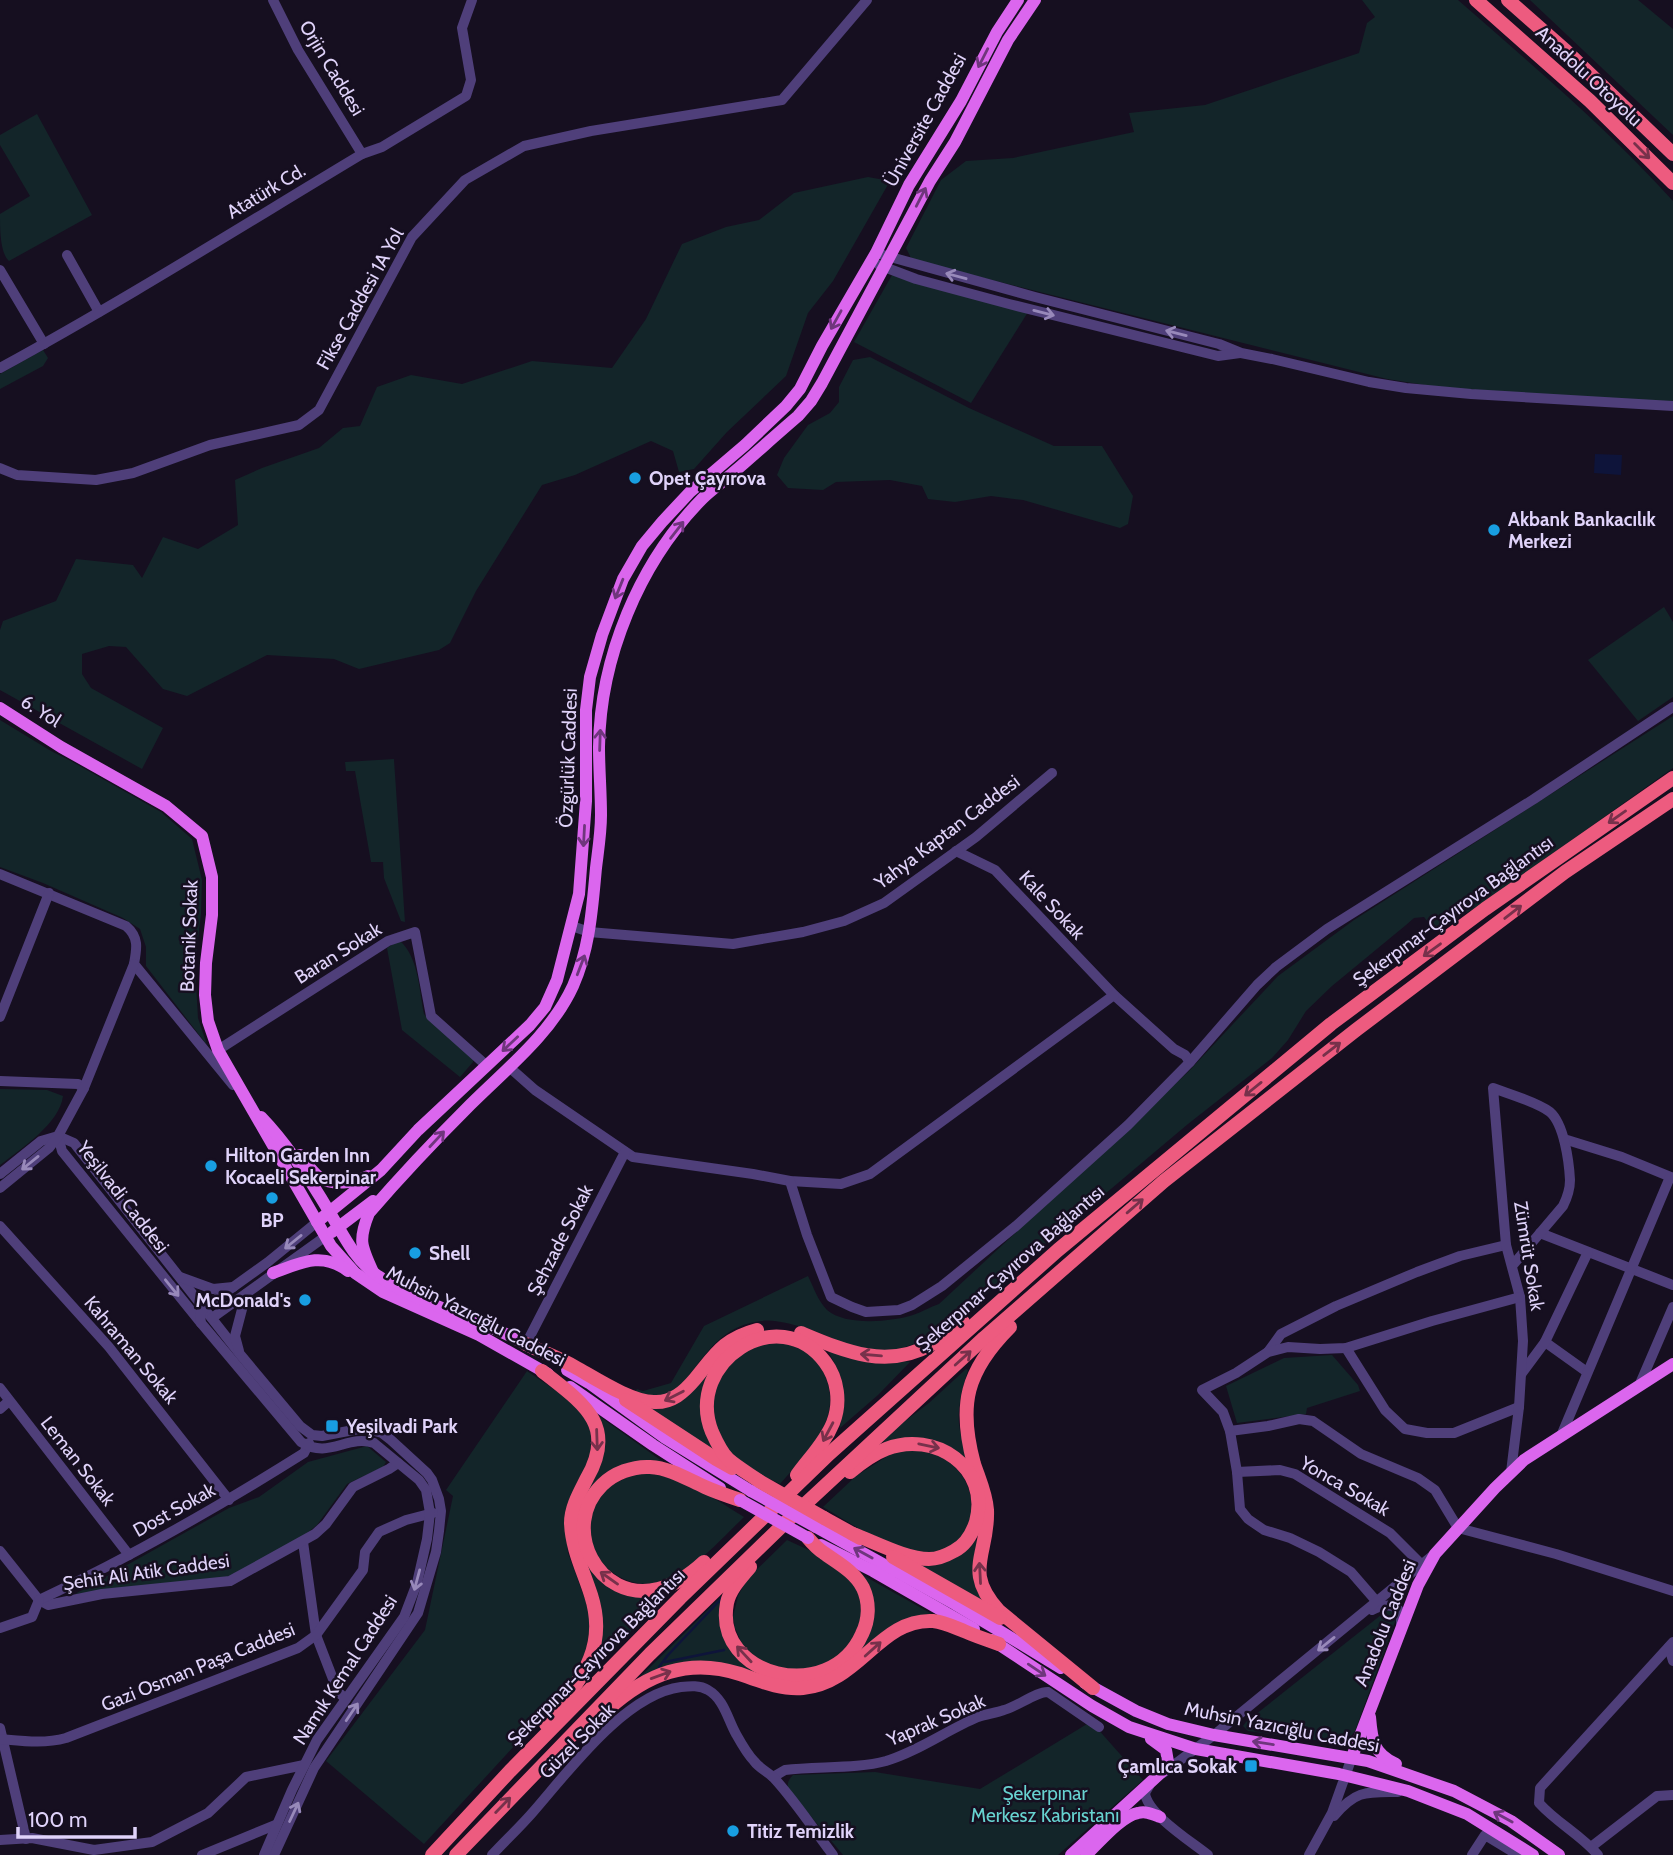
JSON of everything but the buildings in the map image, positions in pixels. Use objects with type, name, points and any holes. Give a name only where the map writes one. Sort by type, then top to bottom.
[{"type":"highway","name":"Anadolu Otoyolu","points":[[1476,0],[1590,101],[1673,183]]},
{"type":"highway","name":"Anadolu Otoyolu","points":[[1508,0],[1566,51],[1673,154]]},
{"type":"highway","name":"Şekerpınar-Çayırova Bağlantısı","points":[[432,1855],[510,1771],[680,1598],[839,1445],[1035,1270],[1331,1024],[1485,909],[1673,778]]},
{"type":"highway","name":"Şekerpınar-Çayırova Bağlantısı","points":[[456,1855],[650,1654],[787,1521],[984,1338],[1164,1181],[1367,1021],[1565,872],[1673,797]]},
{"type":"highway","points":[[1084,1251],[1002,1334],[986,1354],[973,1377],[966,1407],[968,1437],[986,1500],[987,1512],[978,1571],[981,1587],[994,1606],[1093,1688]]},
{"type":"highway","points":[[594,1378],[642,1400],[666,1401],[686,1390],[725,1344],[761,1329],[797,1332],[852,1353],[879,1356],[912,1353],[939,1340],[1035,1270]]},
{"type":"highway","points":[[773,1337],[797,1340],[811,1346],[829,1367],[836,1380],[837,1408],[833,1422],[818,1449],[771,1511],[710,1556],[691,1574],[656,1590],[639,1591],[610,1580],[600,1572],[586,1549],[583,1521],[588,1505],[594,1492],[607,1479],[620,1472],[648,1467],[662,1469],[685,1476],[706,1487],[750,1491],[715,1439],[709,1425],[707,1411],[710,1384],[724,1360],[746,1344],[773,1337]]},
{"type":"highway","points":[[526,1344],[594,1378],[716,1459],[750,1491],[816,1528],[853,1534],[919,1558],[930,1559],[948,1554],[966,1542],[976,1519],[977,1499],[972,1478],[948,1452],[926,1445],[901,1445],[874,1455],[787,1521],[738,1581],[727,1602],[728,1626],[744,1656],[763,1669],[786,1676],[810,1675],[837,1664],[856,1647],[866,1624],[868,1609],[862,1586],[846,1569],[821,1551],[816,1528]]},
{"type":"highway","points":[[510,1771],[584,1674],[596,1636],[592,1597],[575,1552],[571,1519],[578,1494],[595,1461],[599,1447],[598,1432],[595,1421],[580,1401],[542,1371]]},
{"type":"highway","points":[[853,1534],[1022,1631]]},
{"type":"highway","points":[[547,1759],[630,1690],[677,1669],[720,1669],[779,1686],[803,1688],[838,1677],[888,1636],[912,1623],[936,1622],[950,1625],[999,1644]]},
{"type":"main road","name":"Üniversite Caddesi","points":[[873,257],[909,185],[961,101],[997,32],[1018,0]]},
{"type":"main road","name":"Üniversite Caddesi","points":[[887,263],[1008,40],[1035,0]]},
{"type":"main road","name":"Özgürlük Caddesi","points":[[317,1222],[381,1170],[418,1130],[530,1025],[545,1007],[557,980],[579,894],[586,801],[586,710],[590,677],[601,635],[623,579],[642,546],[662,522],[690,492],[786,406],[800,389],[873,257]]},
{"type":"main road","name":"Özgürlük Caddesi","points":[[390,1188],[555,1019],[572,988],[585,957],[601,819],[601,704],[607,674],[625,618],[649,571],[676,530],[702,500],[798,416],[811,401],[887,263]]},
{"type":"main road","name":"6. Yol","points":[[0,708],[61,747]]},
{"type":"main road","name":"Botanik Sokak","points":[[61,747],[166,806],[201,836],[212,877],[212,915],[205,995],[208,1021],[218,1050],[254,1109]]},
{"type":"main road","name":"Muhsin Yazıcığlu Caddesi","points":[[254,1109],[279,1135],[358,1257],[373,1272],[400,1288],[526,1344],[589,1383],[665,1438],[750,1491]]},
{"type":"main road","name":"Muhsin Yazıcığlu Caddesi","points":[[254,1109],[269,1140],[331,1246],[355,1273],[400,1301],[479,1335],[570,1387],[653,1445],[750,1491]]},
{"type":"main road","points":[[279,1135],[320,1178],[338,1183],[360,1180],[381,1170]]},
{"type":"main road","points":[[326,1236],[390,1188]]},
{"type":"main road","points":[[373,1272],[363,1251],[361,1232],[369,1213],[390,1188]]},
{"type":"main road","points":[[273,1273],[317,1259],[338,1263],[354,1276],[375,1287]]},
{"type":"main road","name":"Anadolu Caddesi","points":[[1352,1757],[1418,1585],[1435,1554],[1511,1472],[1534,1453],[1673,1364]]},
{"type":"main road","points":[[750,1491],[816,1528]]},
{"type":"main road","name":"Muhsin Yazıcığlu Caddesi","points":[[816,1528],[873,1571],[999,1644],[1129,1727],[1196,1749],[1346,1776],[1408,1791],[1467,1814],[1533,1855]]},
{"type":"main road","name":"Muhsin Yazıcığlu Caddesi","points":[[816,1528],[955,1604],[1093,1688],[1155,1720],[1214,1735],[1368,1761],[1454,1791],[1511,1821],[1559,1855]]},
{"type":"main road","points":[[1370,1711],[1373,1741],[1381,1756],[1454,1791]]},
{"type":"main road","points":[[1071,1855],[1166,1768],[1166,1750],[1129,1727]]},
{"type":"main road","points":[[1086,1855],[1134,1814],[1147,1813],[1160,1817]]},
{"type":"street","name":"Orjin Caddesi","points":[[273,0],[298,50],[362,154]]},
{"type":"street","name":"Atatürk Cd.","points":[[0,368],[99,312],[362,154],[382,147],[466,96],[471,80],[462,28],[471,0]]},
{"type":"street","name":"Fikse Caddesi 1A Yol","points":[[0,468],[17,475],[96,480],[133,473],[209,445],[299,425],[319,410],[412,237],[466,180],[524,146],[591,131],[782,100],[867,0]]},
{"type":"street","points":[[67,255],[99,312]]},
{"type":"street","points":[[873,257],[887,263],[1219,344],[1241,353],[1369,382],[1471,394],[1673,406]]},
{"type":"street","points":[[0,270],[44,344]]},
{"type":"street","points":[[790,1181],[831,1297],[866,1312],[899,1310],[912,1305],[942,1286],[1016,1226],[1128,1125],[1190,1062],[1276,967],[1328,929],[1534,799],[1673,707]]},
{"type":"street","name":"Yahya Kaptan Caddesi","points":[[572,926],[589,932],[733,944],[803,932],[845,921],[884,903],[976,837],[1052,773]]},
{"type":"street","name":"Kale Sokak","points":[[956,851],[995,870],[1114,995],[1190,1062]]},
{"type":"street","points":[[0,873],[126,926],[132,930],[136,939],[137,952],[84,1088],[58,1136],[50,1148],[0,1188]]},
{"type":"street","points":[[0,1017],[49,893]]},
{"type":"street","name":"Baran Sokak","points":[[218,1050],[388,941],[415,932],[431,1016],[486,1066]]},
{"type":"street","name":"Muhsin Yazıcığlu Caddesi","points":[[134,964],[254,1109]]},
{"type":"street","points":[[509,1067],[535,1090],[633,1157],[790,1181],[841,1184],[870,1174],[1114,995]]},
{"type":"street","points":[[0,1081],[78,1084],[84,1088]]},
{"type":"street","name":"Zümrüt Sokak","points":[[1511,1472],[1523,1340],[1520,1297],[1506,1245],[1493,1088],[1549,1111],[1558,1121],[1564,1139]]},
{"type":"street","points":[[0,1174],[41,1141],[58,1136]]},
{"type":"street","name":"Yeşilvadi Caddesi","points":[[58,1136],[74,1143],[239,1353],[300,1426],[312,1435]]},
{"type":"street","name":"Yeşilvadi Caddesi","points":[[58,1136],[62,1151],[201,1324],[308,1447]]},
{"type":"street","points":[[1512,1266],[1567,1198],[1570,1181],[1564,1139],[1622,1157],[1672,1178],[1561,1436]]},
{"type":"street","name":"Şehzade Sokak","points":[[526,1344],[625,1152]]},
{"type":"street","points":[[201,1324],[200,1314],[204,1308],[268,1262],[317,1222]]},
{"type":"street","name":"Kahraman Sokak","points":[[0,1226],[109,1347],[229,1500]]},
{"type":"street","points":[[1540,1233],[1673,1284]]},
{"type":"street","points":[[212,1318],[326,1236]]},
{"type":"street","points":[[1377,1602],[1351,1572],[1319,1552],[1290,1538],[1264,1530],[1248,1519],[1240,1509],[1230,1431],[1223,1412],[1202,1390],[1236,1373],[1268,1352],[1281,1334],[1336,1306],[1460,1256],[1506,1245]]},
{"type":"street","points":[[1521,1373],[1545,1342],[1588,1252]]},
{"type":"street","name":"Yeşilvadi Caddesi","points":[[177,1275],[213,1289],[233,1287]]},
{"type":"street","points":[[239,1353],[236,1336],[246,1294]]},
{"type":"street","points":[[1268,1352],[1288,1348],[1346,1348],[1520,1297]]},
{"type":"street","points":[[1639,1386],[1673,1307]]},
{"type":"street","points":[[1545,1342],[1587,1371]]},
{"type":"street","points":[[1346,1348],[1385,1410],[1405,1429],[1427,1433],[1454,1433],[1519,1407]]},
{"type":"street","name":"Leman Sokak","points":[[0,1388],[129,1555]]},
{"type":"street","points":[[0,1409],[9,1401]]},
{"type":"street","points":[[1230,1431],[1299,1419],[1313,1422],[1361,1454],[1418,1478],[1435,1490],[1458,1528],[1556,1554],[1673,1591]]},
{"type":"street","name":"Namık Kemal Caddesi","points":[[0,1840],[32,1838],[94,1850],[152,1842],[208,1813],[246,1777],[309,1767],[418,1613],[436,1552],[436,1488],[427,1473],[382,1433],[364,1428],[322,1436],[312,1435]]},
{"type":"street","points":[[308,1447],[312,1435]]},
{"type":"street","name":"Namık Kemal Caddesi","points":[[308,1447],[325,1450],[357,1441],[374,1443],[419,1480],[435,1512],[417,1583],[404,1617],[322,1733],[309,1767]]},
{"type":"street","name":"Dost Sokak","points":[[39,1600],[88,1577],[229,1500],[303,1453],[308,1447]]},
{"type":"street","name":"Şehit Ali Atik Caddesi","points":[[0,1628],[32,1617],[39,1600],[48,1605],[102,1594],[230,1581],[315,1534],[326,1524],[353,1487],[398,1463]]},
{"type":"street","name":"Yonca Sokak","points":[[1237,1472],[1280,1470],[1295,1474],[1390,1533],[1422,1565]]},
{"type":"street","name":"Gazi Osman Paşa Caddesi","points":[[1,1739],[38,1742],[66,1738],[298,1648],[316,1635],[363,1570],[365,1552],[379,1532],[435,1512]]},
{"type":"street","points":[[303,1542],[316,1635],[338,1692],[346,1699]]},
{"type":"street","points":[[0,1550],[4,1563],[39,1600]]},
{"type":"street","points":[[1208,1855],[1147,1804],[1146,1790],[1155,1779],[1214,1735],[1435,1554]]},
{"type":"street","points":[[1359,1616],[1385,1605],[1395,1607],[1401,1613],[1400,1632]]},
{"type":"street","points":[[1671,1644],[1673,1661]]},
{"type":"street","points":[[1671,1644],[1539,1788],[1539,1804],[1595,1851],[1657,1796],[1673,1795]]},
{"type":"street","name":"Güzel Sokak","points":[[492,1855],[605,1731],[660,1692],[692,1686],[707,1689],[717,1698],[754,1762],[773,1777],[833,1855]]},
{"type":"street","name":"Yaprak Sokak","points":[[773,1777],[785,1770],[870,1764],[887,1760],[980,1716],[1006,1710],[1042,1692],[1048,1692],[1099,1727]]},
{"type":"street","points":[[1180,1728],[1210,1728],[1237,1716]]},
{"type":"street","points":[[0,1728],[26,1839]]},
{"type":"street","points":[[1327,1825],[1352,1757]]},
{"type":"street","points":[[264,1855],[275,1825],[309,1767]]},
{"type":"street","points":[[274,1855],[309,1767]]},
{"type":"street","points":[[1309,1855],[1327,1825],[1343,1806],[1362,1794],[1408,1791]]},
{"type":"street","points":[[202,1855],[275,1825]]},
{"type":"street","points":[[1472,1855],[1485,1835],[1518,1855]]},
{"type":"green space","points":[[1362,0],[1458,0],[1596,123],[1673,201],[1673,403],[1444,388],[1387,379],[912,260],[906,248],[941,180],[966,161],[1013,158],[1134,132],[1129,113],[1205,105],[1359,53],[1367,23],[1375,17]]},
{"type":"green space","points":[[1530,0],[1638,0],[1673,29],[1673,135]]},
{"type":"green space","points":[[37,114],[92,215],[9,261],[2,247],[0,214],[30,196],[0,145],[0,135]]},
{"type":"green space","points":[[868,177],[890,181],[833,281],[808,313],[786,376],[727,432],[694,469],[679,472],[673,451],[651,441],[575,475],[542,485],[476,591],[450,643],[439,650],[359,669],[334,659],[267,655],[187,696],[163,689],[126,647],[109,646],[82,654],[82,674],[91,688],[163,728],[142,769],[0,690],[0,630],[3,621],[56,601],[76,559],[133,565],[142,578],[163,537],[198,549],[238,525],[235,480],[319,448],[343,428],[360,426],[377,387],[411,375],[462,384],[532,361],[612,368],[646,319],[682,244],[726,227],[759,220],[794,193]]},
{"type":"green space","points":[[892,275],[1028,312],[971,403],[854,342]]},
{"type":"green space","points":[[43,350],[48,358],[43,366],[0,389],[0,374]]},
{"type":"green space","points":[[870,357],[969,408],[1054,446],[1102,446],[1133,496],[1128,524],[1120,528],[1023,500],[991,496],[955,502],[928,499],[922,486],[890,480],[836,482],[823,490],[788,488],[777,475],[784,458],[808,425],[830,413],[839,402],[839,387],[853,360]]},
{"type":"green space","points":[[1664,607],[1673,622],[1673,697],[1638,721],[1588,660]]},
{"type":"green space","points":[[1673,716],[1673,768],[1479,906],[1434,930],[1424,917],[1414,918],[1306,1011],[1288,1040],[1272,1058],[1188,1124],[952,1323],[917,1343],[893,1350],[881,1350],[853,1346],[782,1322],[749,1323],[722,1338],[672,1392],[649,1395],[635,1392],[637,1389],[643,1391],[671,1383],[704,1326],[808,1276],[827,1310],[845,1319],[893,1319],[913,1315],[939,1304],[1188,1072],[1278,976],[1354,920]]},
{"type":"green space","points":[[0,720],[161,812],[192,839],[202,880],[195,965],[198,1018],[207,1045],[146,966],[146,947],[140,929],[123,918],[0,867]]},
{"type":"green space","points":[[394,759],[405,922],[401,921],[384,878],[383,862],[371,862],[355,771],[346,771],[345,762]]},
{"type":"green space","points":[[398,941],[406,948],[415,965],[424,1014],[473,1058],[473,1062],[460,1077],[402,1030],[387,948]]},
{"type":"green space","points":[[0,1089],[47,1090],[63,1096],[55,1116],[47,1125],[0,1165]]},
{"type":"green space","points":[[780,1342],[806,1351],[818,1362],[830,1392],[830,1407],[826,1421],[811,1448],[780,1484],[748,1468],[728,1450],[716,1423],[714,1397],[722,1373],[739,1355],[763,1344]]},
{"type":"green space","points":[[828,1351],[910,1362],[840,1428],[843,1388],[839,1372]]},
{"type":"green space","points":[[1332,1355],[1358,1385],[1360,1391],[1307,1408],[1306,1414],[1237,1423],[1226,1386],[1284,1358]]},
{"type":"green space","points":[[715,1366],[708,1377],[702,1399],[705,1420],[717,1454],[648,1408]]},
{"type":"green space","points":[[968,1370],[960,1400],[959,1423],[970,1463],[964,1459],[884,1442],[884,1437],[929,1403]]},
{"type":"green space","points":[[527,1371],[576,1404],[592,1427],[594,1449],[566,1534],[568,1553],[589,1617],[586,1652],[563,1693],[424,1844],[326,1761],[425,1630],[453,1496],[446,1490]]},
{"type":"green space","points":[[599,1416],[666,1464],[595,1484],[585,1496],[603,1429]]},
{"type":"green space","points":[[367,1446],[386,1462],[383,1467],[347,1484],[317,1525],[306,1534],[230,1578],[75,1594],[229,1508],[259,1497],[308,1462]]},
{"type":"green space","points":[[898,1450],[931,1451],[955,1468],[966,1483],[971,1499],[971,1516],[966,1532],[955,1544],[939,1552],[919,1554],[896,1548],[823,1507],[856,1476]]},
{"type":"green space","points":[[640,1473],[682,1482],[744,1517],[709,1551],[680,1574],[649,1584],[629,1581],[612,1572],[600,1559],[592,1543],[590,1525],[594,1507],[606,1490]]},
{"type":"green space","points":[[973,1538],[977,1541],[973,1577],[984,1604],[914,1562]]},
{"type":"green space","points":[[787,1540],[840,1568],[856,1586],[863,1602],[863,1616],[852,1644],[828,1664],[800,1671],[769,1666],[744,1648],[733,1617],[738,1596],[747,1579]]},
{"type":"green space","points":[[584,1554],[606,1581],[627,1595],[670,1592],[592,1671],[598,1653]]},
{"type":"green space","points":[[859,1573],[939,1618],[920,1617],[849,1664],[868,1633]]},
{"type":"green space","points":[[729,1589],[723,1625],[768,1675],[735,1668],[639,1678]]},
{"type":"green space","points":[[1386,1611],[1392,1611],[1396,1619],[1355,1731],[1348,1740],[1338,1743],[1248,1731],[1243,1726],[1246,1722]]},
{"type":"green space","name":"Şekerpınar Merkesz Kabristanı","points":[[1087,1724],[1096,1727],[1143,1780],[1058,1855],[843,1855],[788,1789],[793,1775],[875,1772],[980,1789]]},
{"type":"shaded area","points":[[1595,454],[1622,455],[1621,475],[1594,473]]},
{"type":"waterway","points":[[659,1667],[722,1598]]},
{"type":"waterway","points":[[665,1662],[724,1650]]},
{"type":"place","name":"Opet Çayırova","points":[[635,478]]},
{"type":"place","name":"Akbank Bankacılık Merkezi","points":[[1494,530]]},
{"type":"place","name":"Hilton Garden Inn Kocaeli Sekerpinar","points":[[211,1166]]},
{"type":"place","name":"BP","points":[[272,1198]]},
{"type":"place","name":"Shell","points":[[415,1253]]},
{"type":"place","name":"McDonald's","points":[[305,1300]]},
{"type":"place","name":"Yeşilvadi Park","points":[[332,1426]]},
{"type":"place","name":"Çamlıca Sokak","points":[[1251,1766]]},
{"type":"place","name":"Titiz Temizlik","points":[[733,1831]]}]
